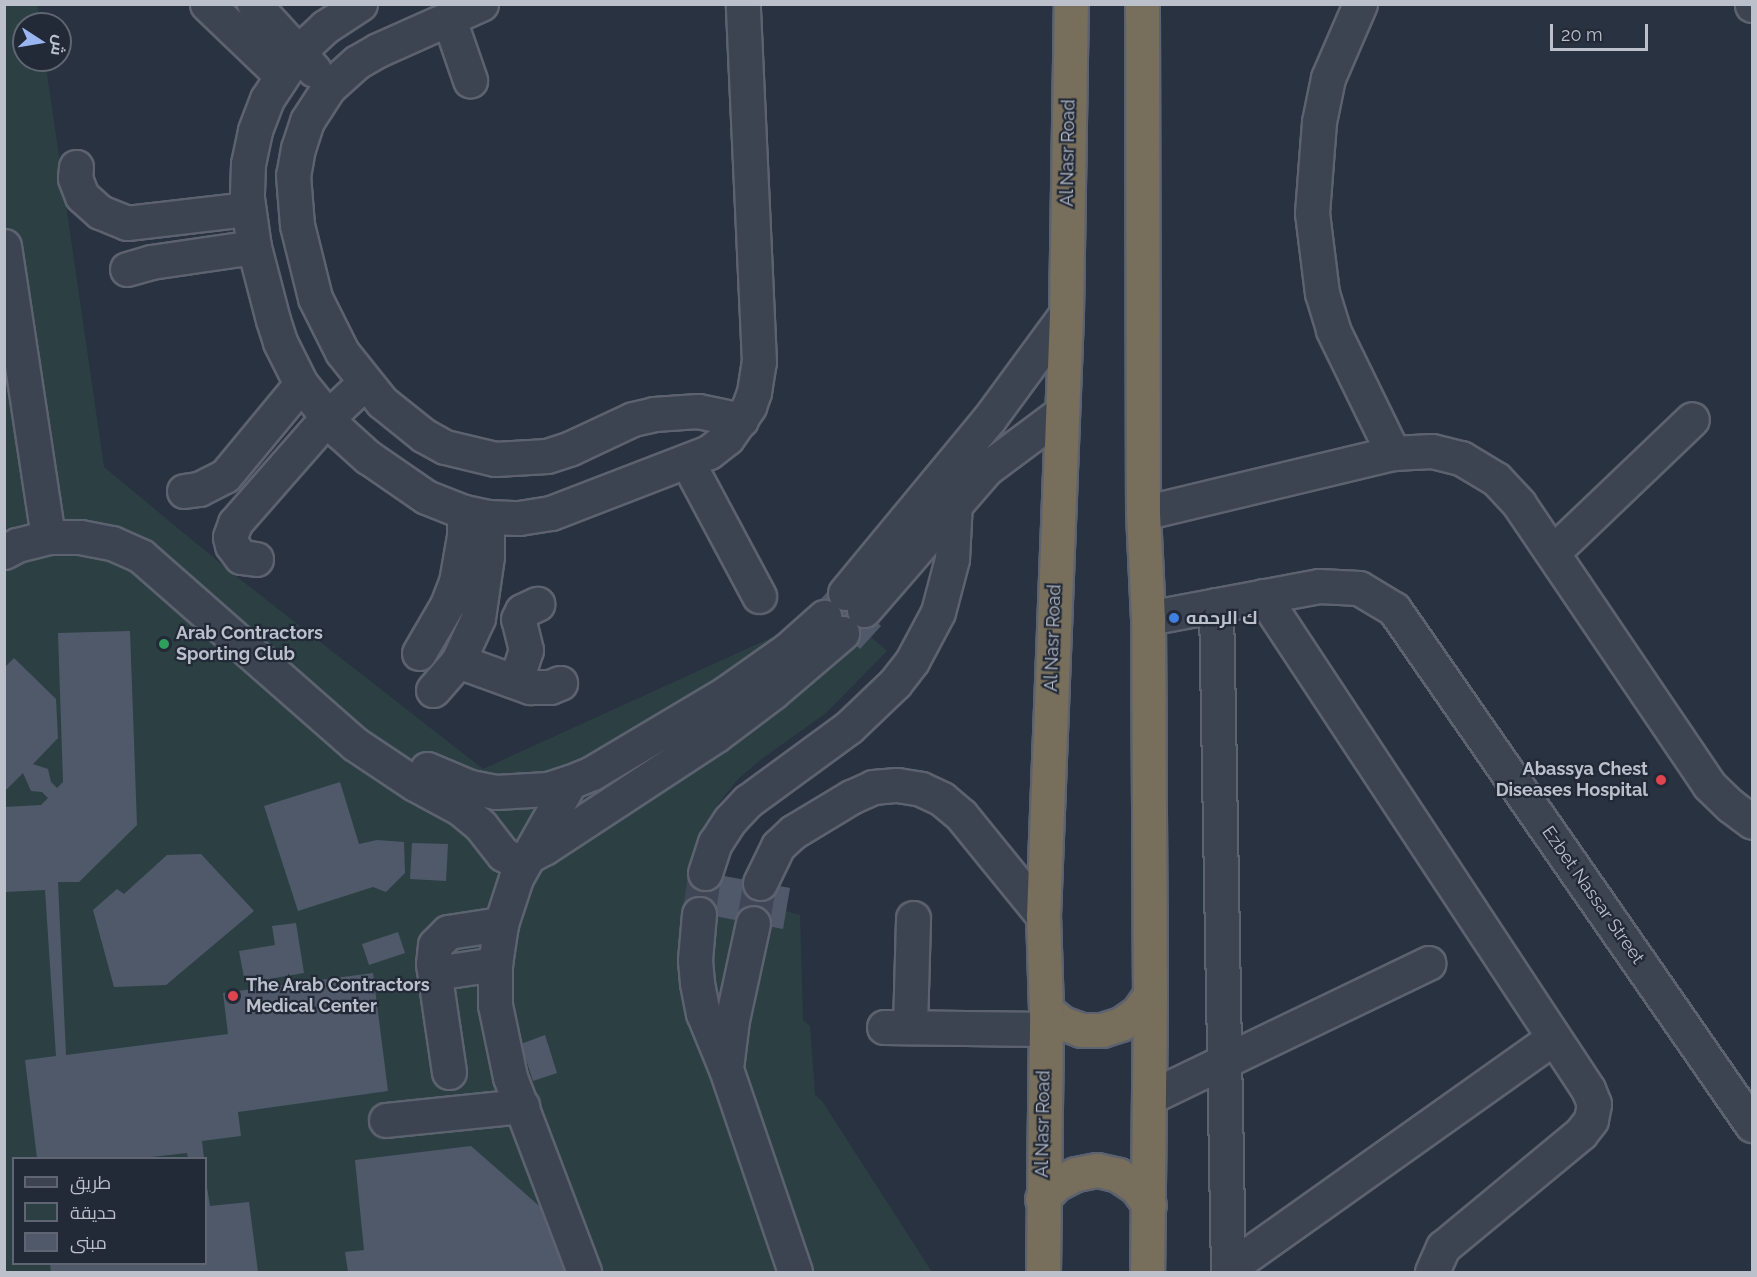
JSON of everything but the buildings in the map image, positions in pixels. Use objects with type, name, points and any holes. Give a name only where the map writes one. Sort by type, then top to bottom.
[{"type":"highway","name":"Al Nasr Road","points":[[1043,1272],[1042,1199],[1046,1020],[1043,916],[1066,314],[1071,4]]},
{"type":"highway","points":[[1142,4],[1143,513],[1148,618],[1150,995],[1147,1272]]},
{"type":"highway","points":[[1046,1020],[1081,1030],[1102,1030],[1121,1024],[1138,1012],[1150,995]]},
{"type":"highway","points":[[1042,1199],[1056,1184],[1076,1174],[1097,1170],[1118,1175],[1136,1187],[1149,1205]]},
{"type":"street","points":[[207,4],[290,64],[329,87]]},
{"type":"street","points":[[254,4],[290,64]]},
{"type":"street","points":[[360,4],[325,27],[290,64],[267,99],[255,131],[248,164],[248,209],[254,247],[280,342],[301,384],[327,418],[368,458],[426,497],[475,515],[519,518],[551,513],[687,461],[718,446],[741,420],[754,392],[759,362],[743,4]]},
{"type":"street","points":[[481,4],[378,50],[357,62],[329,87],[307,121],[298,148],[293,175],[294,202],[315,298],[331,335],[364,383],[382,402],[423,435],[445,447],[495,459],[547,456],[571,448],[633,420],[654,414],[698,411],[741,420]]},
{"type":"street","points":[[1360,4],[1328,78],[1319,122],[1312,213],[1322,293],[1333,330],[1393,453]]},
{"type":"street","points":[[449,19],[470,80]]},
{"type":"street","points":[[76,167],[75,178],[82,196],[100,212],[127,223],[248,209]]},
{"type":"street","points":[[4,246],[48,537]]},
{"type":"street","points":[[127,269],[151,262],[254,247]]},
{"type":"street","points":[[844,613],[950,466],[1016,384],[1066,314]]},
{"type":"street","points":[[256,560],[241,557],[236,552],[230,537],[231,530],[327,418],[364,383]]},
{"type":"street","points":[[184,491],[200,489],[225,476],[301,384]]},
{"type":"street","points":[[4,552],[17,545],[48,537],[81,537],[112,543],[141,556],[374,758],[466,813],[481,826],[503,854],[512,859],[527,858],[716,735],[844,613],[1010,449],[1061,413]]},
{"type":"street","points":[[1553,552],[1692,419]]},
{"type":"street","points":[[1143,513],[1393,453],[1432,452],[1461,458],[1496,479],[1519,504],[1553,552],[1628,669],[1709,784],[1752,822]]},
{"type":"street","points":[[687,461],[759,596]]},
{"type":"street","points":[[705,873],[715,843],[729,820],[748,801],[849,727],[895,683],[912,661],[938,612],[946,586],[955,532],[955,502],[950,466]]},
{"type":"street","points":[[433,690],[458,661],[478,618],[484,584],[475,515]]},
{"type":"street","points":[[419,653],[447,605],[456,582],[464,536],[475,515]]},
{"type":"street","points":[[484,584],[530,598],[518,619],[526,650],[519,671],[511,680]]},
{"type":"street","name":"Ezbet Nassar Street","points":[[1148,618],[1318,586],[1359,588],[1394,609],[1752,1125]]},
{"type":"street","points":[[1263,596],[1588,1089],[1594,1104],[1591,1120],[1581,1134],[1443,1247],[1432,1272]]},
{"type":"street","points":[[1216,605],[1228,1271]]},
{"type":"street","points":[[336,725],[470,787],[496,792],[522,792],[570,782],[592,773],[694,713],[794,660]]},
{"type":"street","points":[[458,661],[540,688],[560,683]]},
{"type":"street","points":[[570,782],[516,878],[501,924],[495,964],[495,1005],[501,1045],[510,1077],[584,1272]]},
{"type":"street","points":[[760,883],[778,846],[802,825],[873,787],[897,785],[921,789],[942,799],[961,815],[1043,916]]},
{"type":"street","points":[[699,914],[695,960],[698,989],[704,1013],[726,1069],[795,1272]]},
{"type":"street","points":[[913,918],[897,1027],[1046,1020]]},
{"type":"street","points":[[726,1069],[732,1020],[753,923]]},
{"type":"street","points":[[449,1072],[433,954],[441,937],[458,929],[501,924]]},
{"type":"street","points":[[1150,1097],[1428,963]]},
{"type":"street","points":[[435,973],[495,964]]},
{"type":"street","points":[[1228,1271],[1553,1038]]},
{"type":"street","points":[[386,1120],[522,1106]]},
{"type":"green space","name":"Arab Contractors Sporting Club","points":[[37,4],[38,12],[12,12],[12,72],[47,72],[104,467],[232,573],[483,769],[799,625],[834,584],[881,626],[871,637],[887,651],[826,713],[759,761],[737,780],[716,807],[695,870],[790,888],[786,911],[800,915],[803,1020],[810,1026],[815,1095],[822,1101],[932,1272],[5,1272],[4,5]]},
{"type":"tunnel","points":[[699,914],[705,873]]},
{"type":"tunnel","points":[[753,923],[760,883]]},
{"type":"place","name":"ك الرحمه","points":[[1174,618]]},
{"type":"place","name":"Arab Contractors Sporting Club","points":[[164,644]]},
{"type":"place","name":"Abassya Chest Diseases Hospital","points":[[1661,780]]},
{"type":"place","name":"The Arab Contractors Medical Center","points":[[233,996]]}]
